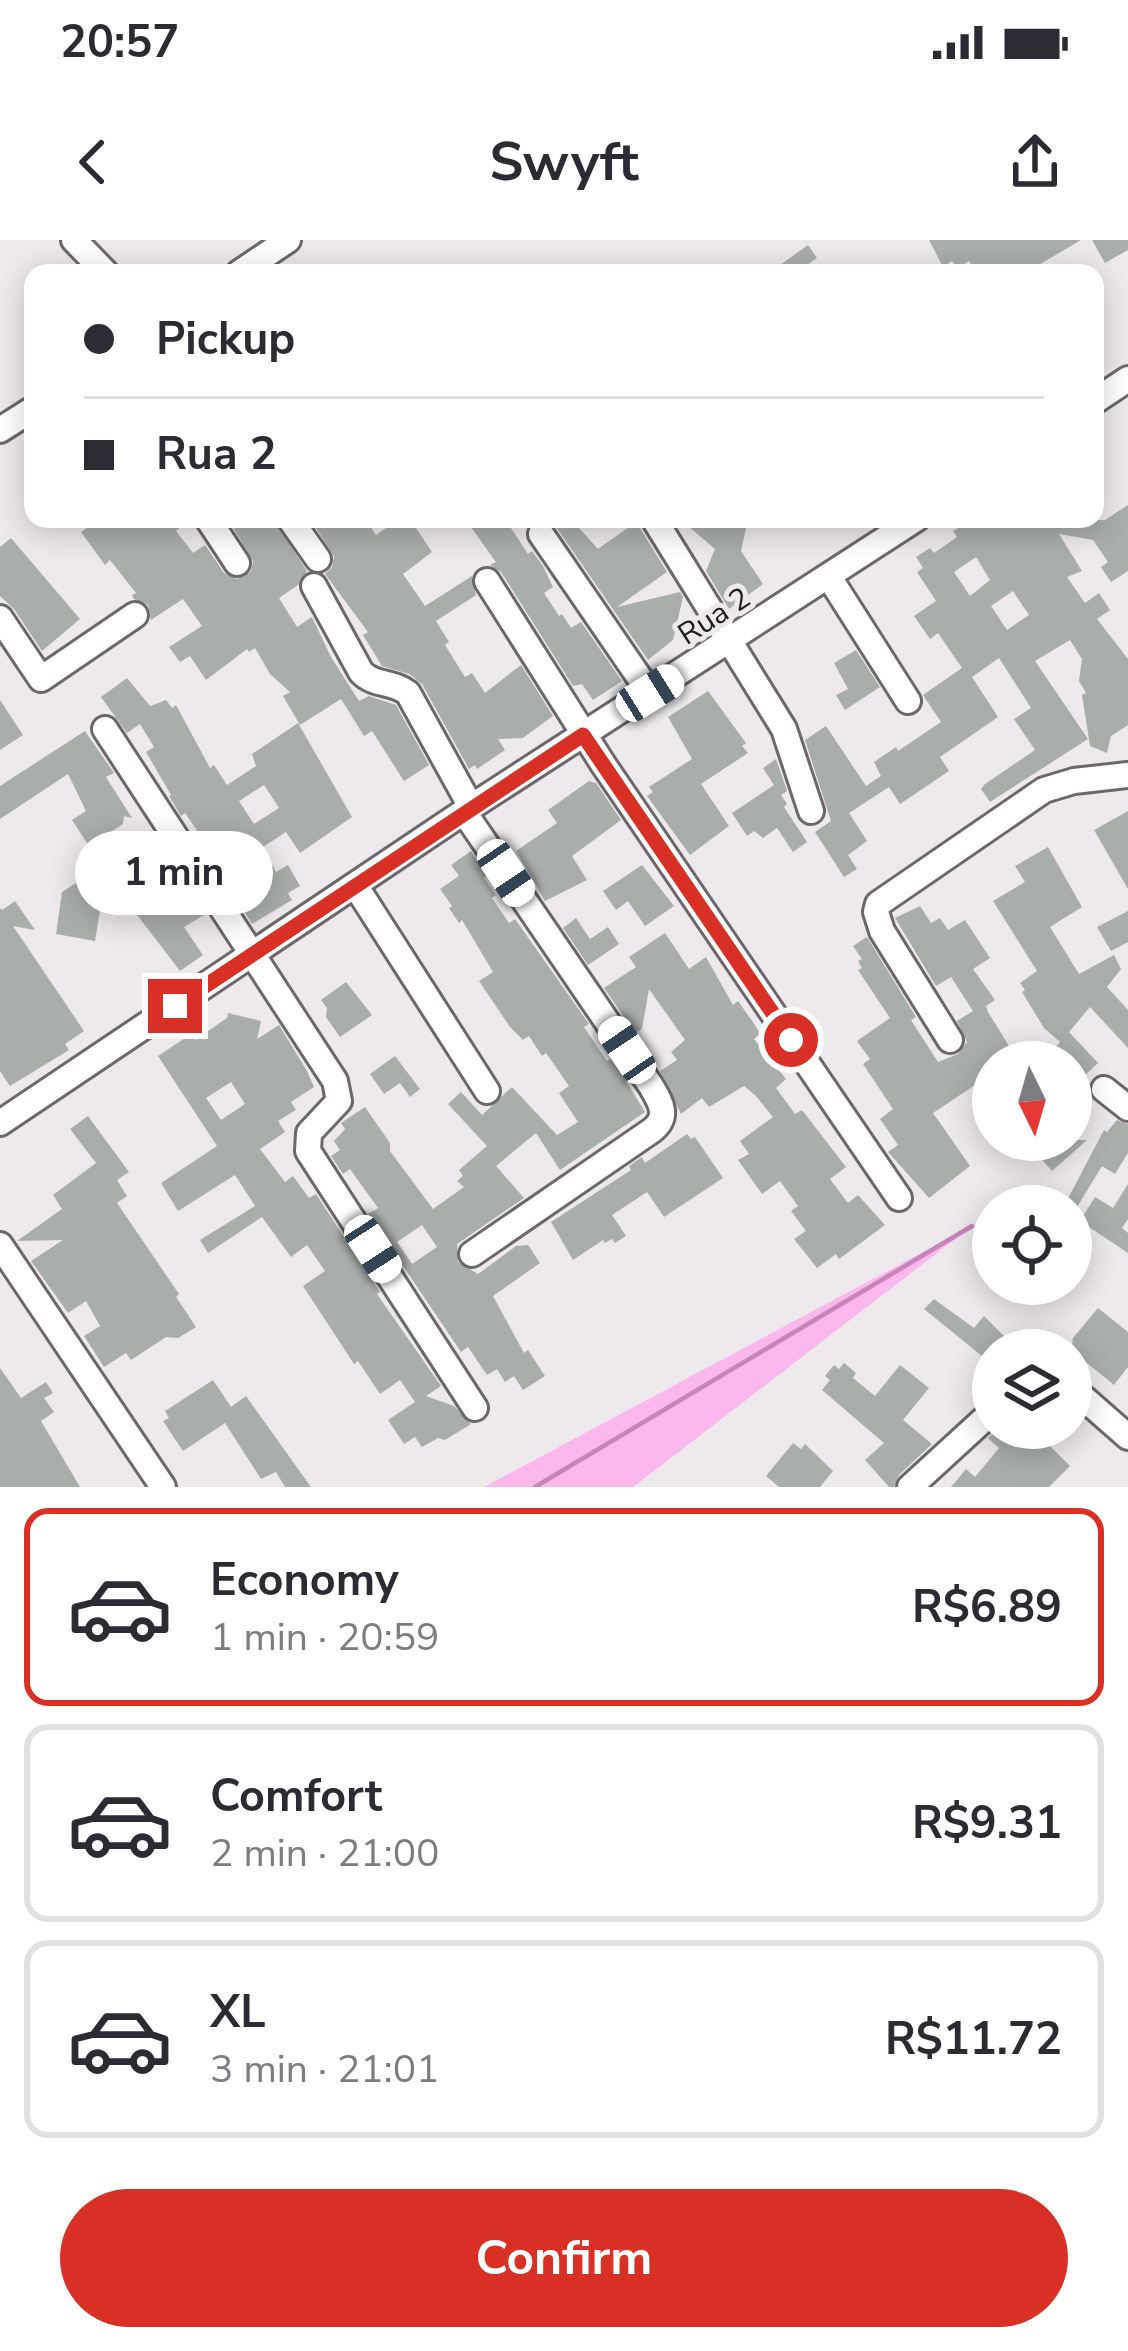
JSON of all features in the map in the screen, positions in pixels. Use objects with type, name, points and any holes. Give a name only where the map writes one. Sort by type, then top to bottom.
[{"type":"street","points":[[74,240],[97,264]]},
{"type":"street","points":[[252,264],[288,240]]},
{"type":"street","points":[[214,528],[238,563]]},
{"type":"street","points":[[296,528],[317,559]]},
{"type":"street","points":[[660,528],[788,737],[811,811]]},
{"type":"street","name":"Rua 2","points":[[1,1119],[902,528]]},
{"type":"street","points":[[541,534],[650,693]]},
{"type":"street","points":[[829,577],[908,701]]},
{"type":"street","points":[[487,581],[583,735],[899,1198]]},
{"type":"street","points":[[314,586],[361,671],[371,680],[408,693],[468,810],[651,1085],[663,1112],[661,1123],[651,1132],[472,1254]]},
{"type":"street","points":[[0,618],[40,679],[135,615]]},
{"type":"street","points":[[105,729],[329,1071],[338,1092],[335,1108],[309,1133],[308,1150],[475,1408]]},
{"type":"street","points":[[950,1040],[883,931],[878,904],[1044,790],[1074,781],[1128,776]]},
{"type":"street","points":[[355,884],[487,1090]]},
{"type":"street","points":[[1105,1089],[1128,1108]]},
{"type":"street","points":[[0,1245],[163,1487]]},
{"type":"street","points":[[1092,1405],[1128,1437]]},
{"type":"street","points":[[910,1487],[972,1430]]},
{"type":"shaded area","points":[[972,1226],[633,1487],[484,1487]]},
{"type":"building","points":[[929,240],[1081,240],[1040,264],[941,264]]},
{"type":"building","points":[[1092,240],[1128,240],[1128,250],[1105,263]]},
{"type":"building","points":[[808,245],[817,258],[808,264],[782,264]]},
{"type":"building","points":[[1128,505],[1128,571],[1111,582],[1101,567],[1108,562],[1093,540],[1059,534],[1082,571],[1067,577],[1085,603],[1099,593],[1110,610],[1097,619],[1128,659],[1128,725],[1111,736],[1107,753],[1090,746],[1082,695],[1086,693],[1079,681],[1082,659],[1070,640],[1035,661],[1088,739],[990,802],[981,789],[985,784],[1035,750],[1014,719],[1031,708],[999,658],[972,677],[998,717],[940,757],[949,771],[900,804],[889,787],[849,813],[867,841],[848,855],[857,869],[844,877],[815,832],[831,821],[805,740],[826,726],[866,786],[881,776],[874,762],[941,722],[923,695],[962,668],[938,633],[930,639],[914,616],[936,601],[917,572],[923,568],[916,557],[930,548],[934,553],[957,537],[953,531],[958,528],[1104,528],[1104,520]],"holes":[[[976,557],[990,580],[970,596],[954,572]],[[1013,591],[1029,615],[1007,630],[991,606]]]},
{"type":"building","points":[[87,528],[180,528],[176,531],[193,553],[205,545],[224,573],[237,579],[251,571],[253,561],[233,528],[279,528],[307,571],[298,585],[279,598],[297,627],[312,617],[359,701],[369,696],[396,705],[429,765],[404,781],[372,731],[364,736],[341,699],[300,725],[283,696],[290,692],[270,674],[255,648],[206,680],[190,656],[180,662],[169,647],[202,626],[183,599],[151,620],[148,605],[134,599],[136,593],[110,560],[105,565],[81,532]]},
{"type":"building","points":[[316,528],[371,528],[376,535],[386,528],[416,528],[432,552],[403,574],[425,606],[472,576],[476,595],[436,621],[465,677],[472,673],[485,693],[521,665],[553,716],[523,738],[498,739],[505,750],[477,769],[475,765],[469,769],[422,684],[409,674],[382,666],[363,635],[368,632],[325,574],[334,556]]},
{"type":"building","points":[[471,528],[511,528],[528,554],[532,551],[543,566],[553,587],[544,593],[559,616],[571,628],[581,622],[622,681],[593,700],[582,684],[573,686],[501,572],[490,565],[496,562]]},
{"type":"building","points":[[557,528],[579,528],[598,549],[628,528],[640,528],[667,572],[617,607],[680,592],[683,597],[673,640],[648,660]]},
{"type":"building","points":[[690,528],[746,528],[741,551],[763,584],[729,609],[706,571],[715,549]]},
{"type":"building","points":[[11,538],[80,619],[42,651],[0,596],[0,547]]},
{"type":"building","points":[[856,650],[880,687],[845,710],[836,695],[848,689],[834,663]]},
{"type":"building","points":[[127,678],[150,706],[166,700],[172,708],[176,705],[210,768],[214,765],[227,785],[256,766],[252,754],[298,723],[352,817],[300,853],[286,832],[263,847],[276,872],[288,865],[300,886],[288,893],[292,900],[252,924],[207,845],[169,796],[146,752],[154,747],[140,724],[127,733],[101,697]],"holes":[[[264,785],[279,808],[254,824],[239,801]]]},
{"type":"building","points":[[708,691],[746,743],[742,746],[748,753],[701,784],[729,826],[690,855],[647,796],[653,792],[649,787],[692,759],[668,717]]},
{"type":"building","points":[[0,700],[23,735],[0,750]]},
{"type":"building","points":[[85,731],[114,773],[106,777],[132,818],[124,816],[123,824],[89,846],[72,820],[86,811],[68,774],[0,819],[0,786]]},
{"type":"building","points":[[776,759],[787,791],[781,795],[787,804],[784,807],[807,842],[793,852],[777,828],[763,838],[754,831],[747,836],[732,813],[774,785],[763,768]]},
{"type":"building","points":[[589,781],[596,783],[621,820],[572,856],[587,880],[545,901],[516,851],[557,823],[548,810]]},
{"type":"building","points":[[1128,811],[1128,889],[1094,830]]},
{"type":"building","points":[[156,837],[206,914],[184,927],[203,955],[180,971],[118,890],[146,873],[132,851]]},
{"type":"building","points":[[1048,847],[1082,907],[1050,927],[1079,974],[1114,955],[1121,969],[1107,987],[1128,1010],[1128,1048],[1090,1007],[1069,1032],[1077,1041],[1059,1041],[1044,1028],[1020,983],[1037,971],[993,901],[1025,882],[1015,866]]},
{"type":"building","points":[[471,851],[496,895],[492,898],[509,923],[515,919],[645,1112],[560,1170],[536,1133],[496,1166],[524,1198],[457,1244],[458,1262],[478,1274],[516,1246],[528,1245],[540,1263],[493,1296],[524,1353],[528,1350],[545,1376],[523,1390],[514,1376],[505,1382],[497,1369],[487,1375],[468,1347],[461,1352],[368,1214],[378,1208],[350,1169],[343,1174],[331,1156],[340,1150],[334,1141],[345,1129],[341,1123],[365,1107],[390,1143],[390,1151],[433,1209],[464,1187],[457,1181],[463,1176],[459,1170],[487,1146],[448,1104],[461,1092],[482,1115],[512,1087],[557,1135],[578,1122],[559,1093],[569,1086],[546,1053],[542,1056],[529,1036],[523,1040],[510,1027],[479,981],[493,972],[440,889],[459,876],[451,865]],"holes":[[[422,1225],[437,1247],[412,1264],[397,1242]]]},
{"type":"building","points":[[642,865],[674,906],[645,926],[628,901],[616,910],[603,891]]},
{"type":"building","points":[[99,868],[116,894],[101,904],[95,941],[56,934],[62,892]]},
{"type":"building","points":[[15,901],[35,930],[13,926],[84,1031],[65,1044],[69,1050],[10,1086],[0,1071],[0,908]]},
{"type":"building","points":[[920,906],[931,923],[940,918],[948,930],[965,920],[990,958],[973,969],[995,1000],[986,1006],[1006,1041],[972,1041],[972,1087],[933,1113],[970,1166],[929,1198],[888,1152],[898,1145],[880,1119],[893,1109],[863,1064],[870,1059],[857,1041],[890,1018],[858,970],[862,959],[853,946],[867,937],[938,1062],[958,1054],[967,1042],[957,1021],[973,1011],[951,977],[936,986],[895,918]]},
{"type":"building","points":[[1128,911],[1128,942],[1111,951],[1097,927]]},
{"type":"building","points":[[576,918],[590,939],[608,927],[619,944],[588,965],[563,928]]},
{"type":"building","points":[[665,933],[689,969],[706,957],[733,1005],[738,1001],[755,1025],[760,1034],[754,1039],[786,1079],[776,1088],[795,1114],[802,1110],[846,1167],[830,1179],[848,1203],[858,1195],[885,1225],[839,1259],[836,1254],[817,1268],[794,1239],[806,1231],[791,1211],[798,1206],[780,1181],[762,1194],[738,1160],[749,1154],[740,1141],[773,1117],[756,1096],[744,1086],[709,1107],[702,1098],[681,1114],[660,1071],[677,1060],[671,1052],[685,1040],[649,989],[642,1029],[635,1033],[604,988],[636,967],[629,957]]},
{"type":"building","points":[[346,982],[372,1015],[340,1037],[321,1000]]},
{"type":"building","points":[[228,1013],[261,1021],[257,1039],[279,1025],[307,1071],[314,1087],[291,1102],[296,1110],[278,1121],[285,1132],[260,1149],[285,1182],[293,1176],[309,1198],[316,1194],[441,1386],[426,1396],[454,1406],[471,1424],[445,1440],[438,1438],[422,1447],[415,1437],[404,1444],[388,1420],[415,1402],[400,1380],[380,1394],[358,1361],[354,1364],[303,1286],[325,1271],[307,1245],[291,1257],[262,1217],[208,1253],[200,1240],[255,1206],[235,1175],[178,1211],[161,1183],[217,1146],[158,1056],[191,1034],[195,1040]],"holes":[[[231,1082],[245,1104],[221,1120],[206,1098]]]},
{"type":"building","points":[[395,1056],[420,1089],[410,1097],[400,1083],[384,1094],[370,1074]]},
{"type":"building","points":[[88,1116],[129,1172],[117,1180],[127,1196],[117,1203],[196,1327],[178,1338],[166,1337],[131,1360],[126,1353],[104,1367],[84,1336],[100,1326],[86,1301],[68,1313],[31,1261],[63,1240],[17,1241],[62,1209],[53,1195],[96,1163],[70,1129]]},
{"type":"building","points":[[1117,1120],[1128,1124],[1128,1153],[1115,1174],[1102,1166],[1090,1185],[1075,1185],[1092,1161],[1104,1130]]},
{"type":"building","points":[[687,1134],[695,1137],[723,1178],[664,1217],[647,1192],[612,1215],[626,1236],[615,1243],[603,1240],[573,1260],[551,1222],[631,1170],[629,1166],[642,1157],[645,1163]]},
{"type":"building","points":[[1043,1161],[1063,1161],[1052,1171]]},
{"type":"building","points":[[1128,1184],[1128,1219],[1122,1228],[1128,1233],[1128,1253],[1092,1229],[1095,1197],[1113,1208]]},
{"type":"building","points":[[934,1299],[974,1328],[984,1316],[997,1329],[972,1329],[972,1348],[924,1309]]},
{"type":"building","points":[[1098,1308],[1128,1332],[1128,1367],[1114,1385],[1092,1367],[1092,1329],[1080,1329]]},
{"type":"building","points":[[844,1363],[856,1373],[853,1378],[875,1396],[900,1365],[929,1388],[903,1420],[932,1444],[899,1475],[894,1487],[865,1460],[884,1443],[822,1390],[830,1380],[825,1376],[834,1365],[839,1369]]},
{"type":"building","points":[[0,1368],[21,1398],[46,1382],[53,1393],[44,1398],[54,1412],[41,1421],[80,1487],[0,1487]]},
{"type":"building","points":[[213,1380],[231,1407],[246,1396],[311,1487],[285,1487],[276,1472],[261,1479],[225,1423],[183,1451],[163,1421],[169,1418],[165,1411]]},
{"type":"building","points":[[793,1443],[801,1449],[805,1444],[833,1471],[820,1487],[779,1487],[766,1476]]},
{"type":"building","points":[[998,1449],[1053,1449],[1070,1466],[1049,1487],[951,1487],[966,1469],[975,1477]]},
{"type":"waterway","points":[[535,1487],[972,1226]]},
{"type":"route","points":[[175,1006],[583,735],[791,1040]]}]
